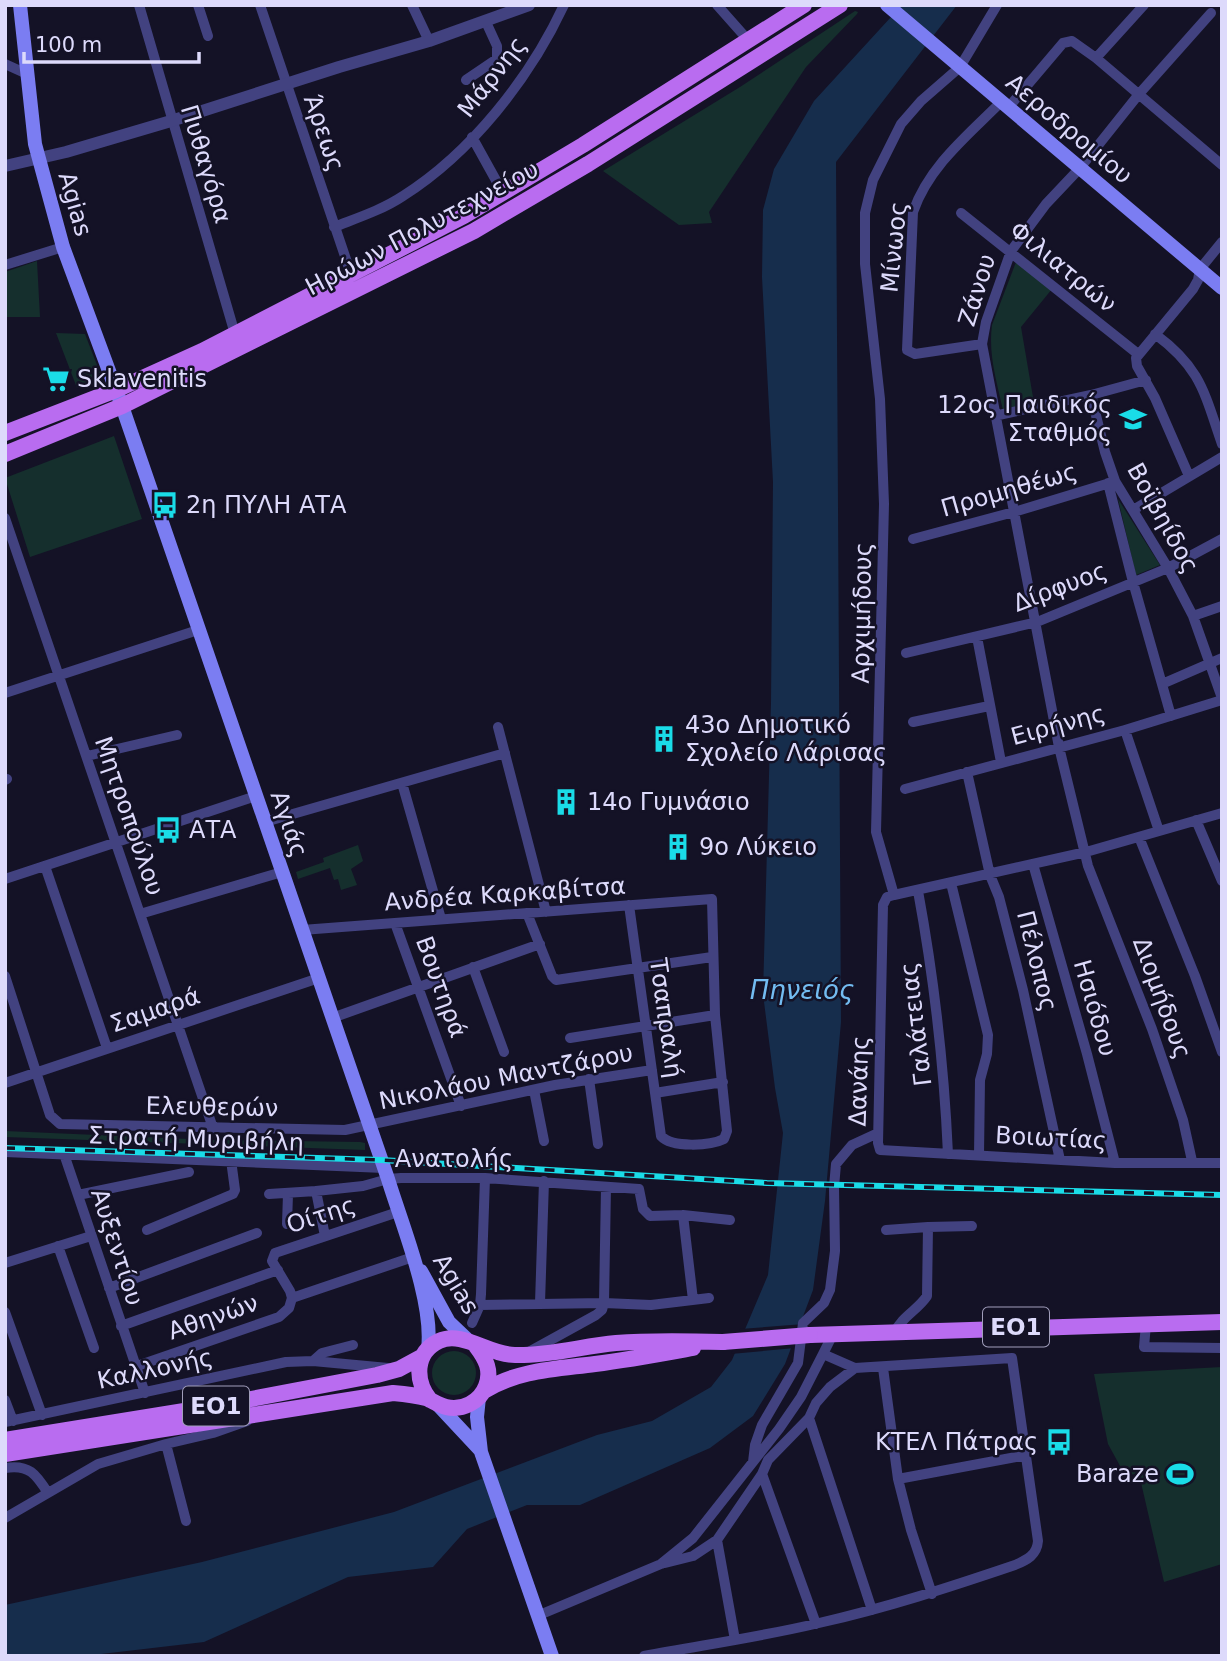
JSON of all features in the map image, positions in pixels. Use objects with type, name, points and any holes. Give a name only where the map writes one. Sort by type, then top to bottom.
[{"type":"main road","name":"Agias","points":[[20,5],[38,159],[63,247],[121,406]]},
{"type":"main road","name":"Ηρώων Πολυτεχνείου","points":[[5,433],[116,390],[235,334],[454,221],[804,5]]},
{"type":"main road","name":"Ηρώων Πολυτεχνείου","points":[[5,454],[121,406],[403,267],[508,212],[840,5]]},
{"type":"main road","name":"Αεροδρομίου","points":[[887,5],[1222,288]]},
{"type":"main road","name":"Αγιάς","points":[[121,406],[413,1257]]},
{"type":"main road","name":"Agias","points":[[413,1257],[449,1322],[472,1344]]},
{"type":"main road","name":"Agias","points":[[413,1257],[428,1318],[425,1352]]},
{"type":"main road","name":"ΕΟ1","points":[[5,1440],[209,1407],[400,1369],[437,1342],[447,1338],[458,1338],[503,1354],[524,1355],[648,1340],[723,1342],[833,1334],[1222,1322]]},
{"type":"main road","name":"ΕΟ1","points":[[5,1454],[393,1393],[434,1402],[448,1408],[460,1408],[496,1384],[520,1375],[650,1357],[723,1342]]},
{"type":"main road","points":[[472,1344],[484,1356],[488,1367],[488,1379],[477,1417],[481,1452],[552,1656]]},
{"type":"main road","points":[[425,1352],[419,1367],[423,1390],[481,1452]]},
{"type":"street","name":"Πυθαγόρα","points":[[139,5],[235,334]]},
{"type":"street","points":[[198,5],[208,36]]},
{"type":"street","name":"Άρεως","points":[[260,5],[351,274]]},
{"type":"street","points":[[412,5],[429,41]]},
{"type":"street","points":[[5,166],[171,121],[429,41],[529,5]]},
{"type":"street","name":"Μάρνης","points":[[334,227],[401,198],[429,178],[472,137],[498,111],[532,64],[564,5]]},
{"type":"street","points":[[717,5],[748,40]]},
{"type":"street","name":"Αρχιμήδους","points":[[894,895],[876,832],[884,492],[880,399],[864,244],[865,213],[877,171],[894,136],[908,116],[958,66],[997,5]]},
{"type":"street","points":[[1096,58],[1144,5]]},
{"type":"street","name":"Ζάνου","points":[[1086,852],[1059,747],[982,344],[986,322],[1010,251],[1045,204],[1080,168],[1139,93],[1211,13]]},
{"type":"street","points":[[466,80],[497,59],[497,46],[486,22]]},
{"type":"street","points":[[1005,105],[1067,41],[1078,43],[1222,165]]},
{"type":"street","points":[[5,64],[27,74]]},
{"type":"street","name":"Μίνωος","points":[[982,344],[915,354],[906,349],[914,212],[919,197],[948,155],[1005,105]]},
{"type":"street","name":"Μάρνης","points":[[472,137],[503,193]]},
{"type":"street","name":"Φιλιατρών","points":[[961,213],[1138,354]]},
{"type":"street","points":[[1189,476],[1146,380],[1137,366],[1138,354],[1193,289],[1200,269],[1222,242]]},
{"type":"street","points":[[5,265],[63,247]]},
{"type":"street","points":[[1155,334],[1187,360],[1196,373],[1222,444]]},
{"type":"street","points":[[994,416],[1146,380]]},
{"type":"street","name":"Βοϊβηίδος","points":[[1091,395],[1112,482],[1133,510],[1193,615],[1222,699]]},
{"type":"street","points":[[1133,510],[1222,457]]},
{"type":"street","points":[[1112,482],[1133,582],[1171,716]]},
{"type":"street","name":"Προμηθέως","points":[[913,539],[1112,482]]},
{"type":"street","name":"Μητροπούλου","points":[[5,517],[213,1128]]},
{"type":"street","name":"Δίρφυος","points":[[906,653],[1037,622],[1168,568],[1222,539]]},
{"type":"street","points":[[1193,615],[1222,606]]},
{"type":"street","points":[[5,694],[198,630]]},
{"type":"street","points":[[977,638],[1001,762]]},
{"type":"street","points":[[1162,684],[1222,658]]},
{"type":"street","name":"Ειρήνης","points":[[905,789],[1125,730],[1222,699]]},
{"type":"street","points":[[913,722],[989,706]]},
{"type":"street","points":[[498,727],[546,912]]},
{"type":"street","points":[[1125,730],[1159,831]]},
{"type":"street","points":[[87,756],[177,735]]},
{"type":"street","points":[[265,822],[505,753]]},
{"type":"street","name":"Πέλοπος","points":[[967,772],[990,874],[999,897],[1023,990],[1060,1160]]},
{"type":"street","points":[[402,783],[441,919]]},
{"type":"street","points":[[5,879],[256,796]]},
{"type":"street","points":[[894,895],[1086,852],[1222,813]]},
{"type":"street","points":[[1196,820],[1222,881]]},
{"type":"street","points":[[1139,837],[1195,976],[1222,1052]]},
{"type":"street","name":"Διομήδους","points":[[1086,852],[1088,866],[1166,1069],[1183,1121],[1192,1161]]},
{"type":"street","name":"Ησιόδου","points":[[1033,864],[1115,1163]]},
{"type":"street","points":[[45,866],[107,1048]]},
{"type":"street","points":[[141,914],[282,872]]},
{"type":"street","points":[[951,883],[988,1035],[987,1054],[980,1080],[979,1155]]},
{"type":"street","name":"Γαλάτειας","points":[[918,891],[938,1016],[948,1154]]},
{"type":"street","name":"Δανάης","points":[[879,1149],[883,905],[885,899],[894,895]]},
{"type":"street","name":"Ανδρέα Καρκαβίτσα","points":[[302,930],[712,899],[712,957]]},
{"type":"street","name":"Τσαπραλή","points":[[629,905],[661,1136],[669,1142],[705,1145],[724,1139],[727,1131],[723,1082]]},
{"type":"street","points":[[527,913],[556,980],[712,957],[723,1082],[655,1093]]},
{"type":"street","name":"Βουτηρά","points":[[395,923],[461,1106]]},
{"type":"street","points":[[332,1018],[540,944]]},
{"type":"street","points":[[473,967],[504,1052]]},
{"type":"street","points":[[5,976],[37,1073]]},
{"type":"street","name":"Σαμαρά","points":[[5,1083],[318,978]]},
{"type":"street","points":[[570,1038],[715,1015]]},
{"type":"street","name":"Νικολάου Μαντζάρου","points":[[369,1125],[589,1079],[652,1070]]},
{"type":"street","name":"Ελευθερών","points":[[37,1073],[50,1115],[60,1124],[345,1130],[369,1125]]},
{"type":"street","points":[[589,1079],[598,1144]]},
{"type":"street","points":[[534,1090],[544,1141]]},
{"type":"street","points":[[753,1462],[762,1425],[798,1363],[803,1323],[824,1303],[830,1290],[835,1251],[836,1164],[852,1145],[878,1133]]},
{"type":"street","name":"Βοιωτίας","points":[[879,1149],[1115,1163],[1222,1163]]},
{"type":"street","name":"Στρατή Μυριβήλη","points":[[5,1152],[231,1160],[386,1173]]},
{"type":"street","name":"Αυξεντίου","points":[[64,1154],[145,1393]]},
{"type":"street","points":[[147,1230],[233,1194],[235,1190],[231,1160]]},
{"type":"street","points":[[78,1195],[188,1172]]},
{"type":"street","name":"Ανατολής","points":[[269,1194],[363,1186],[386,1173],[485,1178],[639,1189],[646,1214],[683,1215]]},
{"type":"street","points":[[472,1323],[480,1305],[485,1178]]},
{"type":"street","points":[[540,1303],[544,1181]]},
{"type":"street","points":[[524,1355],[602,1310],[606,1186]]},
{"type":"street","points":[[316,1191],[325,1236]]},
{"type":"street","points":[[287,1224],[288,1194]]},
{"type":"street","name":"Οίτης","points":[[278,1270],[272,1261],[275,1253],[398,1212]]},
{"type":"street","points":[[693,1300],[683,1215],[730,1220]]},
{"type":"street","points":[[886,1230],[972,1226]]},
{"type":"street","points":[[895,1332],[903,1318],[927,1296],[929,1227]]},
{"type":"street","points":[[108,1288],[257,1233]]},
{"type":"street","points":[[5,1263],[91,1236]]},
{"type":"street","points":[[58,1246],[93,1348]]},
{"type":"street","name":"Αθηνών","points":[[136,1366],[279,1317],[289,1308],[292,1298],[413,1257]]},
{"type":"street","points":[[121,1326],[278,1270],[292,1298]]},
{"type":"street","points":[[480,1305],[651,1305],[709,1298]]},
{"type":"street","points":[[5,1312],[42,1415]]},
{"type":"street","points":[[1146,1324],[1144,1347],[1222,1348]]},
{"type":"street","points":[[661,1564],[693,1538],[753,1462],[801,1397],[833,1334]]},
{"type":"street","name":"Καλλoνής","points":[[313,1361],[322,1353],[353,1345]]},
{"type":"street","points":[[644,1656],[816,1624],[932,1594],[1015,1565],[1028,1559],[1037,1550],[1027,1455],[1012,1358],[855,1368],[823,1354]]},
{"type":"street","name":"Καλλoνής","points":[[9,1422],[286,1362],[313,1361],[400,1369]]},
{"type":"street","points":[[537,1616],[661,1564],[693,1556],[717,1540],[762,1474],[768,1460],[809,1418],[824,1393],[855,1368]]},
{"type":"street","points":[[883,1368],[898,1479],[932,1594]]},
{"type":"street","points":[[5,1400],[9,1422]]},
{"type":"street","points":[[5,1518],[98,1464],[213,1433],[274,1412]]},
{"type":"street","points":[[809,1418],[872,1610]]},
{"type":"street","points":[[166,1444],[186,1521]]},
{"type":"street","points":[[898,1479],[1027,1455]]},
{"type":"street","points":[[5,1468],[29,1468],[48,1493]]},
{"type":"street","points":[[762,1474],[816,1624]]},
{"type":"street","points":[[717,1540],[734,1640]]},
{"type":"green space","points":[[855,11],[857,14],[806,67],[709,212],[712,223],[679,225],[603,171],[740,87]]},
{"type":"green space","points":[[37,261],[40,317],[5,317],[5,272]]},
{"type":"green space","points":[[1016,262],[1052,289],[1021,327],[1034,403],[1003,410],[992,358],[991,336],[992,325]]},
{"type":"green space","points":[[56,333],[85,334],[102,378],[77,388]]},
{"type":"green space","points":[[114,436],[142,519],[30,557],[5,478]]},
{"type":"green space","points":[[1118,499],[1160,565],[1136,575]]},
{"type":"green space","points":[[358,845],[363,861],[351,869],[357,885],[341,890],[338,879],[334,880],[330,868],[298,879],[296,872]]},
{"type":"green space","points":[[5,1131],[212,1140],[360,1142],[365,1143],[365,1150],[5,1137]]},
{"type":"green space","points":[[454,1351],[469,1358],[476,1373],[469,1388],[454,1395],[439,1388],[432,1373],[439,1358]]},
{"type":"green space","name":"Baraze","points":[[1222,1367],[1222,1564],[1164,1582],[1139,1474],[1125,1475],[1108,1444],[1094,1374]]},
{"type":"water","name":"Πηνειός","points":[[902,5],[957,5],[836,162],[841,1022],[825,1201],[813,1290],[785,1364],[753,1416],[710,1448],[580,1505],[527,1505],[467,1529],[433,1567],[348,1577],[204,1642],[84,1656],[5,1656],[5,1605],[202,1562],[394,1512],[597,1435],[652,1421],[711,1387],[732,1360],[768,1275],[783,1133],[763,994],[771,703],[773,482],[762,277],[763,210],[774,169],[814,101]]},
{"type":"pier","points":[[804,1324],[795,1348],[731,1354],[740,1329]]},
{"type":"railway","points":[[5,1148],[381,1160],[767,1183],[1222,1195]]},
{"type":"place","name":"Sklavenitis","points":[[56,379]]},
{"type":"place","name":"12ος Παιδικός Σταθμός","points":[[1133,419]]},
{"type":"place","name":"2η ΠΥΛΗ ΑΤΑ","points":[[165,505]]},
{"type":"place","name":"43ο Δημοτικό Σχολείο Λάρισας","points":[[664,739]]},
{"type":"place","name":"14ο Γυμνάσιο","points":[[566,802]]},
{"type":"place","name":"ΑΤΑ","points":[[168,830]]},
{"type":"place","name":"9ο Λύκειο","points":[[678,847]]},
{"type":"place","name":"ΚΤΕΛ Πάτρας","points":[[1059,1442]]},
{"type":"place","name":"Baraze","points":[[1180,1474]]}]
